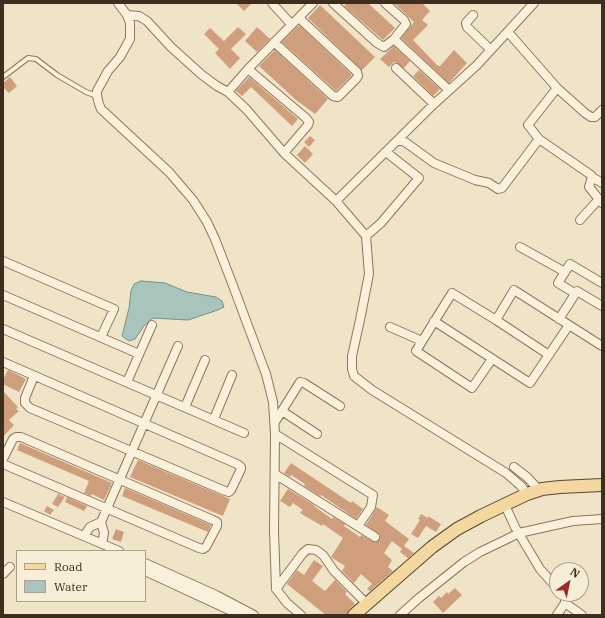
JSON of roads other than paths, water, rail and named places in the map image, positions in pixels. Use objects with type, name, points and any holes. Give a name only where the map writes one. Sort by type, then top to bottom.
[{"type":"main road","points":[[354,615],[444,538],[457,529],[506,508],[527,494],[539,490],[560,487],[602,485]]},
{"type":"street","points":[[118,3],[127,15],[131,30],[130,39],[120,57],[108,71],[97,91],[96,96],[101,109],[169,172],[193,200],[207,222],[232,283],[271,391],[275,422],[274,531],[276,590],[301,615]]},
{"type":"street","points":[[272,3],[291,24]]},
{"type":"street","points":[[228,92],[248,68],[313,3]]},
{"type":"street","points":[[333,3],[380,45],[385,46],[394,39],[406,23],[385,3]]},
{"type":"street","points":[[336,201],[434,104],[477,65],[534,3]]},
{"type":"street","points":[[127,15],[138,16],[147,21],[202,75],[228,92],[247,110],[284,153],[336,201],[366,236],[369,274],[352,356],[352,369],[354,376],[372,390],[506,474],[527,494]]},
{"type":"street","points":[[473,16],[466,24],[467,27],[491,50]]},
{"type":"street","points":[[274,42],[333,96],[338,97],[356,79],[358,76],[357,72],[299,18]]},
{"type":"street","points":[[508,32],[557,88],[591,116],[595,117],[602,110]]},
{"type":"street","points":[[394,39],[449,90]]},
{"type":"street","points":[[248,68],[309,122],[284,153]]},
{"type":"street","points":[[396,68],[434,104]]},
{"type":"street","points":[[557,88],[528,125],[539,139],[602,183]]},
{"type":"street","points":[[398,140],[405,142],[434,163],[500,189],[539,139]]},
{"type":"street","points":[[366,236],[381,223],[419,178],[386,152]]},
{"type":"street","points":[[580,220],[601,201],[589,186],[592,177]]},
{"type":"street","points":[[520,247],[565,272]]},
{"type":"street","points":[[3,261],[114,309],[101,337]]},
{"type":"street","points":[[571,291],[558,283],[570,264],[602,283]]},
{"type":"street","points":[[496,320],[514,290],[602,346]]},
{"type":"street","points":[[560,319],[577,292],[602,306]]},
{"type":"street","points":[[492,358],[472,388],[416,351],[452,293],[549,355]]},
{"type":"street","points":[[3,295],[139,354]]},
{"type":"street","points":[[434,321],[530,383],[569,325]]},
{"type":"street","points":[[127,382],[152,325]]},
{"type":"street","points":[[390,327],[422,341]]},
{"type":"street","points":[[3,329],[244,432]]},
{"type":"street","points":[[102,544],[104,534],[101,522],[106,508],[178,346]]},
{"type":"street","points":[[185,407],[205,360]]},
{"type":"street","points":[[3,362],[238,464],[241,467],[240,473],[232,490],[228,492],[26,406],[25,398],[34,376]]},
{"type":"street","points":[[214,419],[232,375]]},
{"type":"street","points":[[275,422],[298,384],[302,382],[340,406]]},
{"type":"street","points":[[282,411],[317,434]]},
{"type":"street","points":[[275,434],[373,495],[371,507],[358,526]]},
{"type":"street","points":[[3,459],[13,439],[18,436],[213,520],[217,522],[217,526],[203,549],[3,464]]},
{"type":"street","points":[[514,467],[527,477],[539,490]]},
{"type":"street","points":[[275,474],[375,537]]},
{"type":"street","points":[[3,502],[117,550]]},
{"type":"street","points":[[506,508],[540,570],[549,580]]},
{"type":"street","points":[[400,615],[464,562],[517,530],[573,521],[602,519]]},
{"type":"street","points":[[84,536],[90,527],[101,522]]},
{"type":"street","points":[[276,590],[303,553],[308,549],[316,550],[323,555],[334,571],[367,604]]},
{"type":"street","points":[[146,563],[216,595],[254,615]]},
{"type":"street","points":[[3,574],[10,568]]},
{"type":"street","points":[[146,571],[240,615]]},
{"type":"street","points":[[557,615],[562,602]]},
{"type":"street","points":[[568,602],[582,615]]},
{"type":"lane","points":[[3,76],[28,58],[36,58],[57,75],[86,92],[96,96]]},
{"type":"water","points":[[141,281],[165,283],[187,292],[216,297],[222,301],[224,307],[188,320],[153,318],[144,326],[135,339],[129,341],[122,336],[129,308],[131,291],[134,284]]}]
